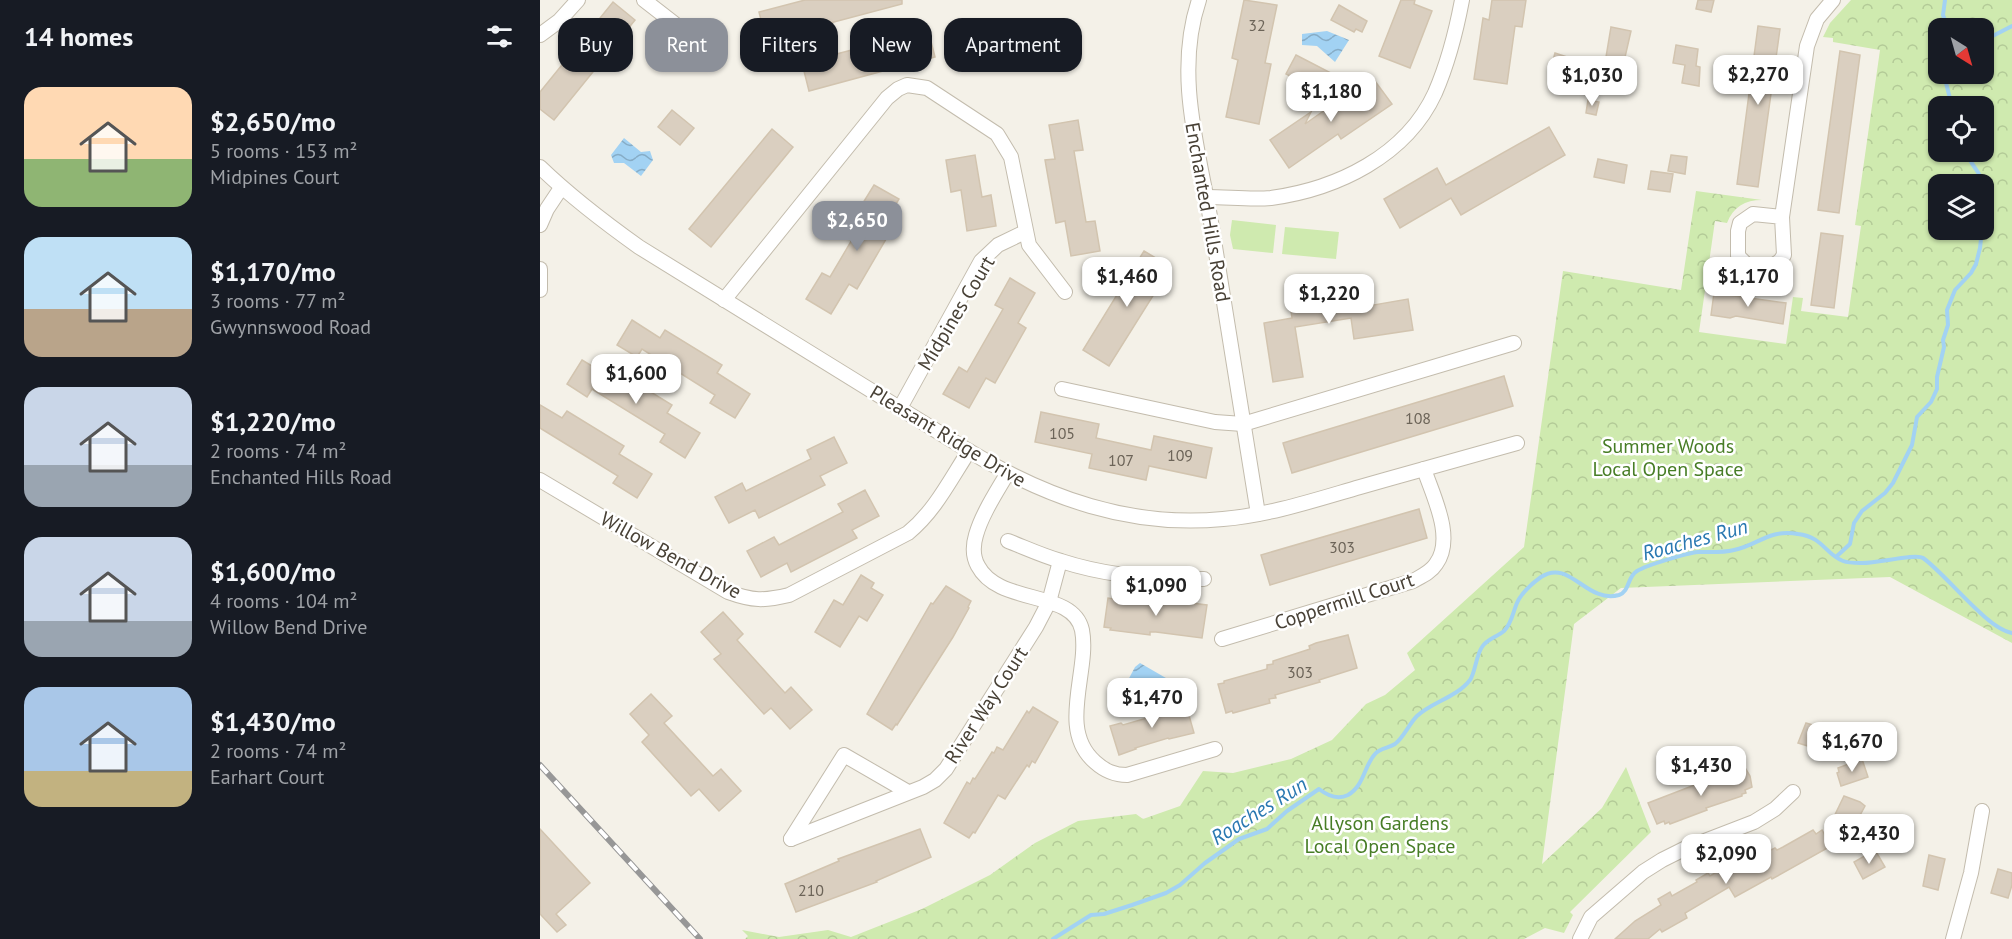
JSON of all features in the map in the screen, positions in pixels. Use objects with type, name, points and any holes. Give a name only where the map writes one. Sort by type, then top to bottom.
[{"type":"street","points":[[540,35],[559,21],[578,0]]},
{"type":"street","points":[[644,0],[667,18]]},
{"type":"street","name":"Enchanted Hills Road","points":[[1199,0],[1190,35],[1188,75],[1190,112],[1207,197],[1258,514]]},
{"type":"street","points":[[1207,197],[1269,198],[1304,192],[1333,183],[1380,158],[1417,122],[1434,95],[1447,63],[1462,0]]},
{"type":"street","points":[[1782,217],[1753,214],[1740,223],[1737,250],[1744,264],[1764,269],[1775,266],[1784,255],[1782,217],[1807,46],[1817,19],[1833,0]]},
{"type":"street","points":[[724,300],[887,98],[907,85],[927,88],[997,134],[1011,157],[1029,245],[1065,292]]},
{"type":"street","name":"Pleasant Ridge Drive","points":[[540,167],[561,188],[639,247],[969,451],[1007,474],[1054,495],[1095,508],[1128,515],[1172,519],[1221,519],[1258,514],[1517,443]]},
{"type":"street","points":[[540,225],[547,209],[561,188]]},
{"type":"street","name":"Midpines Court","points":[[900,408],[981,261],[998,245],[1025,232]]},
{"type":"street","points":[[540,268],[540,290]]},
{"type":"street","points":[[1062,389],[1215,422],[1243,424],[1514,343]]},
{"type":"street","name":"Willow Bend Drive","points":[[540,480],[728,592],[750,600],[768,600],[789,595],[908,533],[933,508],[969,451]]},
{"type":"street","name":"Coppermill Court","points":[[1222,639],[1413,581],[1427,573],[1436,565],[1445,539],[1443,526],[1424,469]]},
{"type":"street","points":[[1007,474],[980,522],[975,537],[976,563],[984,576],[994,585],[1049,602],[1063,608],[1078,621],[1082,630],[1076,719],[1078,735],[1092,759],[1103,769],[1115,775],[1127,775],[1215,749]]},
{"type":"street","points":[[1008,541],[1060,561],[1095,570],[1172,580],[1204,579]]},
{"type":"street","name":"River Way Court","points":[[908,792],[844,755],[790,839],[908,792],[935,780],[951,762],[1022,650],[1049,602],[1060,561]]},
{"type":"street","points":[[1580,939],[1584,928],[1596,912],[1643,872],[1684,849],[1754,822],[1775,809],[1793,792]]},
{"type":"street","points":[[1953,939],[1971,873],[1982,811]]},
{"type":"green space","name":"Summer Woods Local Open Space","points":[[1851,0],[2012,0],[2012,643],[1890,577],[1621,588],[1574,624],[1542,864],[1602,808],[1626,767],[1651,832],[1570,912],[1573,915],[1564,933],[1545,928],[1524,939],[745,939],[748,936],[742,930],[779,937],[828,930],[851,937],[922,909],[990,875],[1035,843],[1078,821],[1136,814],[1143,819],[1180,806],[1203,771],[1233,773],[1291,759],[1332,740],[1366,704],[1385,695],[1415,670],[1407,653],[1524,547],[1563,271],[1681,290],[1696,191],[1762,200],[1750,201],[1740,206],[1727,223],[1715,221],[1699,332],[1786,344],[1793,297],[1803,298],[1801,311],[1848,317],[1861,226],[1855,225],[1880,50],[1833,42],[1833,38],[1823,37],[1830,23]]},
{"type":"green space","points":[[1232,220],[1276,225],[1273,253],[1233,249],[1230,235]]},
{"type":"green space","points":[[1285,227],[1339,232],[1336,259],[1282,254]]},
{"type":"water","points":[[1327,31],[1349,40],[1335,62],[1317,46],[1302,45],[1302,34]]},
{"type":"water","points":[[624,138],[641,152],[650,151],[653,160],[641,176],[624,163],[614,163],[611,155]]},
{"type":"water","points":[[1140,663],[1178,685],[1179,694],[1119,711],[1115,706],[1116,703],[1135,667]]},
{"type":"building","points":[[805,0],[902,0],[902,4],[838,21],[838,18],[760,18],[759,12]]},
{"type":"building","points":[[1244,0],[1277,5],[1265,63],[1271,64],[1259,124],[1226,117],[1238,60],[1232,58]]},
{"type":"building","points":[[1401,0],[1415,0],[1414,4],[1432,11],[1410,68],[1379,56]]},
{"type":"building","points":[[1492,0],[1526,0],[1522,27],[1515,26],[1507,84],[1474,79],[1483,18],[1489,20]]},
{"type":"building","points":[[1698,0],[1714,0],[1711,12],[1696,9]]},
{"type":"building","points":[[613,2],[633,18],[600,18]]},
{"type":"building","points":[[1339,5],[1367,21],[1362,32],[1356,29],[1354,32],[1331,20]]},
{"type":"building","points":[[1758,26],[1780,29],[1758,187],[1737,184]]},
{"type":"building","points":[[1611,27],[1631,31],[1623,66],[1605,63]]},
{"type":"building","points":[[1676,45],[1698,49],[1696,66],[1700,67],[1699,86],[1682,83],[1685,65],[1673,63]]},
{"type":"building","points":[[850,50],[850,72],[879,72],[809,91],[804,72],[838,72],[838,54]]},
{"type":"building","points":[[1840,51],[1860,55],[1839,213],[1818,210]]},
{"type":"building","points":[[1555,53],[1579,61],[1574,79],[1550,71]]},
{"type":"building","points":[[1296,55],[1331,73],[1321,92],[1286,74]]},
{"type":"building","points":[[558,70],[558,72],[593,72],[554,120],[540,109],[540,92]]},
{"type":"building","points":[[1372,77],[1392,104],[1341,139],[1338,134],[1289,168],[1270,140],[1311,112],[1305,124]]},
{"type":"building","points":[[1588,100],[1599,102],[1596,115],[1586,113]]},
{"type":"building","points":[[672,110],[694,128],[680,145],[658,127]]},
{"type":"building","points":[[1078,120],[1083,150],[1074,151],[1086,222],[1095,221],[1100,251],[1071,256],[1065,221],[1056,223],[1045,160],[1055,159],[1049,125]]},
{"type":"building","points":[[1549,127],[1565,155],[1461,215],[1451,198],[1400,228],[1384,199],[1437,168],[1446,185]]},
{"type":"building","points":[[772,129],[793,147],[711,247],[689,229]]},
{"type":"building","points":[[975,155],[982,197],[991,195],[996,226],[967,231],[961,190],[951,192],[946,160]]},
{"type":"building","points":[[1671,155],[1687,157],[1685,174],[1668,171]]},
{"type":"building","points":[[1598,159],[1627,165],[1624,183],[1594,177]]},
{"type":"building","points":[[1651,171],[1673,174],[1670,192],[1648,189]]},
{"type":"building","points":[[874,185],[899,199],[881,229],[889,234],[857,289],[849,284],[831,314],[806,299],[822,273],[830,277],[866,216],[858,211]]},
{"type":"building","points":[[1821,233],[1843,236],[1834,308],[1811,305]]},
{"type":"building","points":[[1144,251],[1171,267],[1109,366],[1083,350]]},
{"type":"building","points":[[1010,278],[1035,293],[1018,323],[1026,328],[995,383],[986,378],[969,408],[943,394],[959,367],[967,372],[1003,309],[995,305]]},
{"type":"building","points":[[1347,287],[1351,309],[1408,299],[1413,330],[1354,339],[1351,318],[1295,327],[1303,377],[1273,382],[1264,323],[1292,318],[1289,297]]},
{"type":"building","points":[[1714,293],[1786,303],[1783,324],[1736,316],[1730,318],[1711,315]]},
{"type":"building","points":[[632,320],[660,338],[665,330],[722,365],[717,373],[750,394],[735,418],[710,403],[715,395],[642,349],[637,357],[617,345]]},
{"type":"building","points":[[582,360],[610,377],[615,370],[672,405],[667,413],[700,433],[685,458],[660,442],[665,434],[592,389],[587,397],[567,384]]},
{"type":"building","points":[[1504,376],[1513,406],[1292,473],[1283,443]]},
{"type":"building","points":[[540,405],[562,418],[567,411],[624,446],[619,454],[652,474],[637,498],[613,483],[618,476],[540,428]]},
{"type":"building","points":[[1041,412],[1099,424],[1096,438],[1151,450],[1154,436],[1212,448],[1206,478],[1149,466],[1146,480],[1089,468],[1092,454],[1035,442]]},
{"type":"building","points":[[834,437],[847,463],[820,476],[825,485],[759,518],[755,510],[729,523],[715,497],[742,483],[746,491],[811,459],[807,450]]},
{"type":"building","points":[[865,490],[879,516],[852,530],[857,538],[791,572],[787,563],[761,577],[747,551],[774,537],[779,545],[843,512],[838,504]]},
{"type":"building","points":[[1419,509],[1427,538],[1270,585],[1261,555]]},
{"type":"building","points":[[861,575],[874,583],[871,588],[883,595],[867,621],[859,616],[840,647],[815,632],[834,600],[843,605]]},
{"type":"building","points":[[946,586],[971,601],[969,608],[953,637],[892,730],[867,714],[931,603],[933,604]]},
{"type":"building","points":[[1115,597],[1167,604],[1167,600],[1207,605],[1202,638],[1156,632],[1150,632],[1150,635],[1110,630],[1111,628],[1104,627],[1108,598],[1114,599]]},
{"type":"building","points":[[723,612],[743,634],[737,640],[785,693],[791,687],[812,710],[790,729],[771,708],[764,714],[714,659],[721,654],[701,632]]},
{"type":"building","points":[[1348,635],[1357,668],[1275,695],[1276,698],[1269,699],[1270,703],[1226,713],[1218,684],[1267,669],[1267,665],[1273,664],[1273,661],[1310,649],[1309,646],[1316,643]]},
{"type":"building","points":[[651,694],[672,716],[664,723],[713,776],[721,769],[741,791],[719,811],[699,789],[691,796],[642,742],[649,735],[630,714]]},
{"type":"building","points":[[1186,705],[1194,733],[1168,738],[1119,755],[1110,726],[1121,723],[1123,725],[1161,714],[1160,711]]},
{"type":"building","points":[[1033,707],[1058,722],[1035,763],[1032,761],[1029,767],[1027,765],[1005,799],[998,795],[975,833],[973,832],[969,838],[944,823],[967,782],[970,784],[973,778],[975,779],[997,747],[1003,750],[1027,711],[1029,713]]},
{"type":"building","points":[[1806,723],[1834,731],[1836,740],[1831,740],[1827,752],[1798,743]]},
{"type":"building","points":[[1862,759],[1868,777],[1841,786],[1837,773],[1838,768]]},
{"type":"building","points":[[1744,766],[1750,776],[1752,787],[1745,790],[1746,793],[1742,796],[1706,808],[1707,810],[1670,824],[1669,822],[1665,824],[1664,821],[1657,824],[1648,803]]},
{"type":"building","points":[[1844,796],[1865,806],[1851,832],[1831,823]]},
{"type":"building","points":[[540,829],[590,883],[556,914],[566,925],[557,932],[540,914]]},
{"type":"building","points":[[920,829],[931,857],[877,882],[796,912],[785,884],[839,861],[838,859]]},
{"type":"building","points":[[1813,830],[1816,834],[1822,830],[1831,846],[1735,897],[1729,887],[1685,913],[1687,918],[1662,932],[1660,929],[1648,939],[1615,939],[1635,921],[1661,905],[1658,899],[1670,892],[1672,896],[1708,873],[1710,876],[1734,862],[1739,871],[1760,861],[1757,855],[1770,848],[1777,850]]},
{"type":"building","points":[[1875,850],[1885,867],[1863,879],[1854,862]]},
{"type":"building","points":[[1929,855],[1945,859],[1938,890],[1923,886]]},
{"type":"building","points":[[1998,869],[2012,873],[2012,885],[2008,898],[1991,893]]},
{"type":"waterway","points":[[1944,18],[1945,0]]},
{"type":"waterway","points":[[1994,35],[2012,26]]},
{"type":"waterway","points":[[1946,84],[1949,96]]},
{"type":"waterway","points":[[1971,162],[1978,174]]},
{"type":"waterway","points":[[1837,556],[1850,544],[1854,523],[1862,511],[1885,493],[1893,483],[1912,445],[1917,417],[1931,402],[1937,389],[1937,377],[1944,347],[1943,340],[1948,325],[1947,310],[1955,290],[1976,264],[1981,240]]},
{"type":"waterway","name":"Roaches Run","points":[[1053,939],[1091,915],[1104,914],[1166,893],[1180,885],[1205,863],[1239,839],[1267,829],[1287,811],[1319,789],[1337,797],[1348,795],[1361,781],[1371,759],[1377,752],[1395,744],[1417,716],[1465,686],[1470,680],[1482,647],[1507,627],[1517,603],[1526,590],[1541,577],[1551,573],[1561,573],[1597,593],[1607,596],[1619,595],[1623,593],[1637,571],[1658,563],[1698,552],[1720,552],[1743,548],[1779,534],[1798,534],[1813,538],[1837,558],[1847,562],[1867,563],[1912,557],[1923,558],[1979,612],[1991,622],[2012,633]]},
{"type":"railway","points":[[540,765],[700,939]]},
{"type":"park label","name":"Allyson Gardens Local Open Space","points":[[1380,834]]}]
